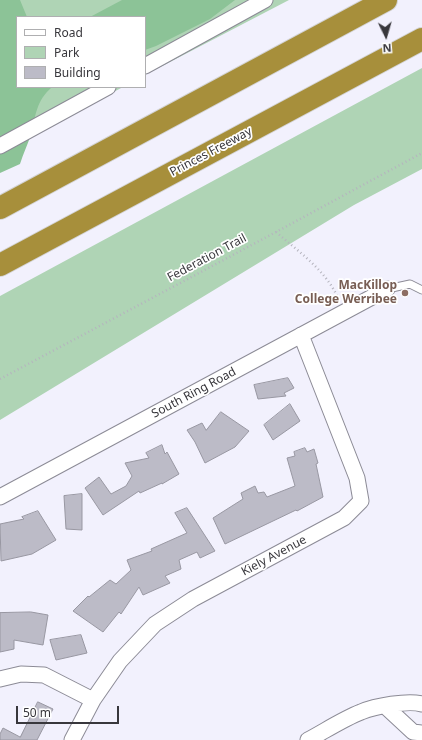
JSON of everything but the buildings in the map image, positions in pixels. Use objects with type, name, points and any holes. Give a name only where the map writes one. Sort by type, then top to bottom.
[{"type":"highway","points":[[0,208],[386,0]]},
{"type":"highway","name":"Princes Freeway","points":[[0,265],[422,39]]},
{"type":"street","points":[[146,65],[266,0]]},
{"type":"street","points":[[0,146],[106,88]]},
{"type":"street","name":"South Ring Road","points":[[0,497],[387,289]]},
{"type":"street","name":"Kiely Avenue","points":[[72,740],[93,700],[120,661],[155,624],[193,599],[344,518],[361,501],[357,478],[301,335]]},
{"type":"street","points":[[0,679],[22,674],[44,675],[93,700]]},
{"type":"street","points":[[308,740],[361,712],[393,704],[422,704]]},
{"type":"street","points":[[385,706],[413,732],[422,733]]},
{"type":"lane","points":[[387,289],[410,284],[422,290]]},
{"type":"path","name":"Federation Trail","points":[[0,379],[276,232],[422,152]]},
{"type":"path","points":[[276,232],[318,267],[335,290],[344,312]]},
{"type":"green space","points":[[0,0],[289,0],[146,74],[146,16],[16,16],[16,88],[121,88],[0,152]]},
{"type":"green space","points":[[0,0],[20,0],[27,16],[16,16],[16,88],[51,88],[40,103],[20,164],[0,173]]},
{"type":"green space","points":[[122,0],[235,0],[210,19],[146,50],[146,16],[92,16]]},
{"type":"green space","points":[[422,68],[422,169],[354,205],[0,420],[0,296]]},
{"type":"place","name":"MacKillop College Werribee","points":[[405,293]]}]
